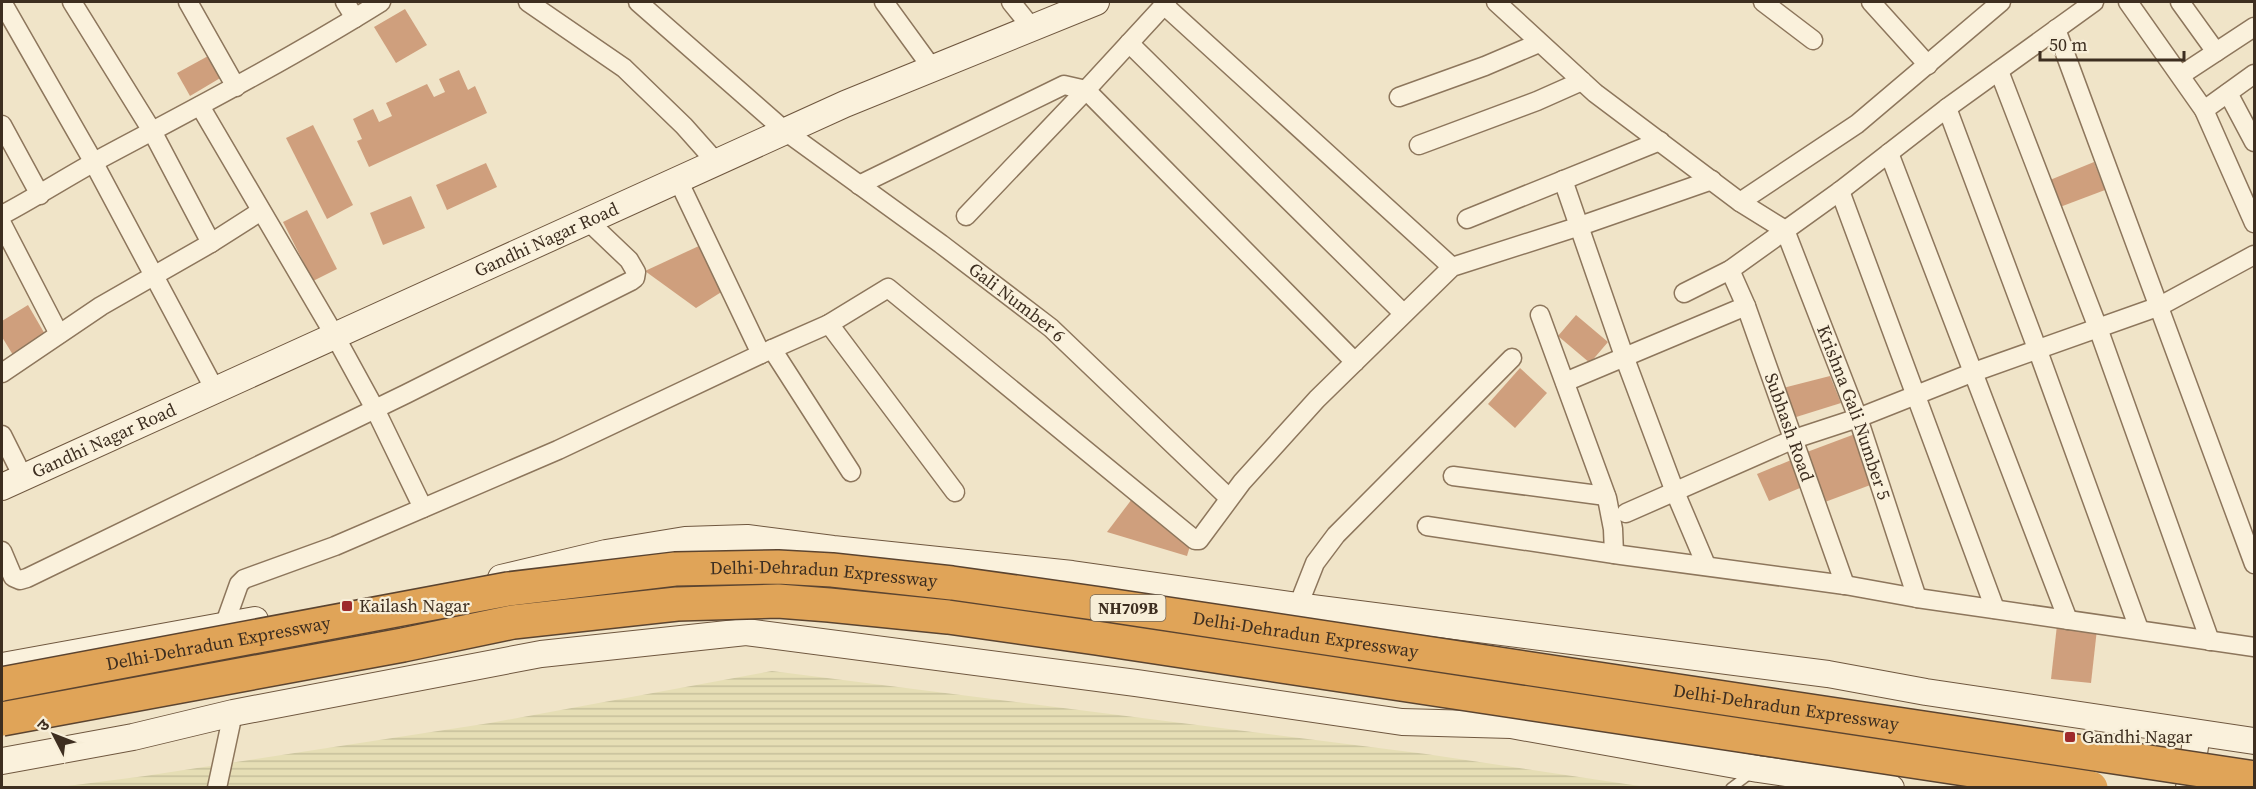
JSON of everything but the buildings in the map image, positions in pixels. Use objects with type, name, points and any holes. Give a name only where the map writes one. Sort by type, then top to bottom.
[{"type":"highway","name":"Delhi-Dehradun Expressway","points":[[2,684],[507,589],[675,569],[778,567],[832,570],[952,583],[1101,604],[2254,778]]},
{"type":"highway","name":"Delhi-Dehradun Expressway","points":[[2,719],[403,645],[513,622],[677,604],[778,602],[829,604],[948,617],[1085,636],[2091,788]]},
{"type":"street","points":[[2,2],[93,162],[215,390]]},
{"type":"street","points":[[72,2],[152,131],[211,243]]},
{"type":"street","points":[[189,2],[237,87]]},
{"type":"street","points":[[345,2],[355,18]]},
{"type":"street","points":[[2,215],[40,195],[93,162],[237,87],[381,2]]},
{"type":"street","points":[[528,2],[624,68],[684,126],[716,162]]},
{"type":"street","name":"Gali Number 6","points":[[638,2],[785,131],[941,244],[1051,328],[1229,498]]},
{"type":"street","points":[[884,2],[932,68]]},
{"type":"street","points":[[1011,2],[1032,28]]},
{"type":"street","name":"Gandhi Nagar Road","points":[[12,482],[785,131],[932,68],[1096,2]]},
{"type":"street","points":[[1496,2],[1582,81],[1740,202],[1785,230]]},
{"type":"street","points":[[1763,2],[1813,40]]},
{"type":"street","points":[[1871,2],[1928,65]]},
{"type":"street","points":[[1740,202],[1857,124],[2001,2]]},
{"type":"street","points":[[1684,293],[1730,270],[2094,2]]},
{"type":"street","points":[[2128,2],[2204,110],[2254,222]]},
{"type":"street","points":[[2180,2],[2216,52]]},
{"type":"street","points":[[966,216],[1165,3],[1452,267]]},
{"type":"street","points":[[2181,75],[2254,27]]},
{"type":"street","points":[[2056,29],[2254,564]]},
{"type":"street","points":[[1128,43],[1403,313]]},
{"type":"street","points":[[1399,97],[1485,66],[1539,43]]},
{"type":"street","points":[[1999,71],[2098,328],[2211,641]]},
{"type":"street","points":[[2204,110],[2254,74]]},
{"type":"street","points":[[1419,145],[1537,101],[1582,81]]},
{"type":"street","points":[[859,185],[1064,85],[1086,90],[1354,362]]},
{"type":"street","points":[[2228,93],[2254,142]]},
{"type":"street","points":[[200,106],[335,336],[375,409],[423,508]]},
{"type":"street","points":[[1947,108],[2139,629]]},
{"type":"street","points":[[2,125],[40,195]]},
{"type":"street","points":[[1467,219],[1660,141]]},
{"type":"street","points":[[1890,153],[2068,620]]},
{"type":"street","points":[[678,180],[766,351],[851,472]]},
{"type":"street","points":[[1563,180],[1624,356],[1675,492],[1706,565]]},
{"type":"street","points":[[224,626],[239,584],[244,579],[335,546],[558,450],[766,351],[829,324],[888,288],[1195,540],[1203,538],[1229,498],[1317,399],[1452,267],[1712,180]]},
{"type":"street","points":[[1840,191],[1995,609]]},
{"type":"street","points":[[2,373],[101,306],[211,243],[261,211]]},
{"type":"street","points":[[2,551],[13,577],[20,580],[27,578],[375,409],[630,281],[636,273],[629,260],[587,220]]},
{"type":"street","points":[[2,224],[59,334]]},
{"type":"street","name":"Krishna Gali Number 5","points":[[1785,230],[1858,418],[1917,598]]},
{"type":"street","points":[[1626,513],[1794,439],[1858,418],[1974,372],[2160,306],[2254,255]]},
{"type":"street","name":"Subhash Road","points":[[1730,270],[1746,306],[1845,585]]},
{"type":"street","points":[[1565,382],[1746,306]]},
{"type":"street","points":[[1540,315],[1606,496],[1613,529],[1614,554]]},
{"type":"street","points":[[829,324],[955,492]]},
{"type":"street","points":[[1299,606],[1315,563],[1336,535],[1512,358]]},
{"type":"street","points":[[2,435],[12,482]]},
{"type":"street","points":[[1453,476],[1606,496]]},
{"type":"street","points":[[1427,525],[2254,647]]},
{"type":"street","points":[[2,666],[491,580],[606,553],[685,540],[747,538],[1072,574],[1299,606],[1828,674],[1926,692],[2254,741]]},
{"type":"street","points":[[1402,722],[1409,665],[1418,621]]},
{"type":"street","points":[[2,761],[132,737],[233,713],[541,654],[746,632],[1113,680],[1402,722],[1512,725],[1758,769],[1891,788]]},
{"type":"street","points":[[217,788],[233,713]]},
{"type":"street","points":[[2189,788],[2197,733]]},
{"type":"lane","points":[[1731,788],[1758,769]]},
{"type":"shaded area","points":[[772,671],[1426,754],[1646,787],[52,788],[490,723]]},
{"type":"place","name":"Kailash Nagar","points":[[347,606]]},
{"type":"place","name":"Gandhi Nagar","points":[[2070,737]]}]
